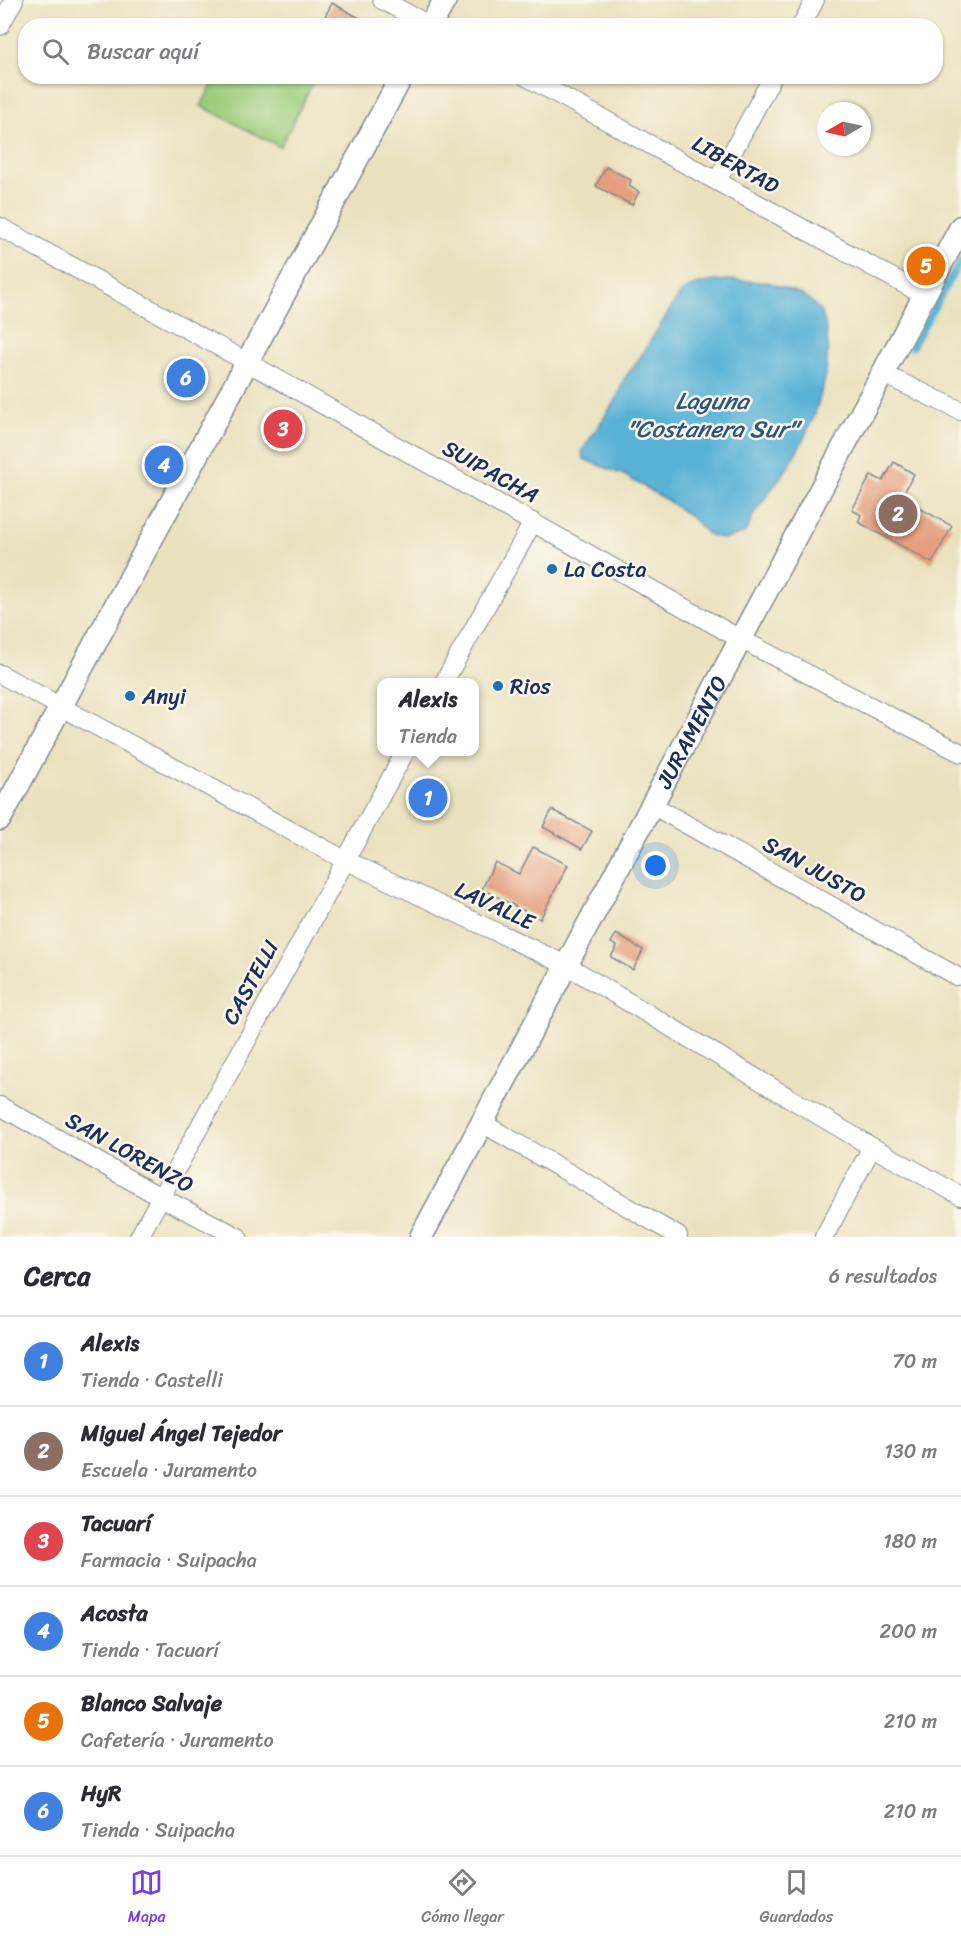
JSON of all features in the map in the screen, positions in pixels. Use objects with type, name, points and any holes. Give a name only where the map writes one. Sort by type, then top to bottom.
[{"type":"street","points":[[0,26],[14,0]]},
{"type":"street","points":[[382,0],[417,18]]},
{"type":"street","points":[[434,18],[445,0]]},
{"type":"street","points":[[805,18],[815,0]]},
{"type":"street","points":[[0,819],[398,84]]},
{"type":"street","name":"LIBERTAD","points":[[540,84],[924,295]]},
{"type":"street","points":[[717,181],[769,84]]},
{"type":"street","name":"SUIPACHA","points":[[0,227],[248,362],[740,639],[961,753]]},
{"type":"street","name":"JURAMENTO","points":[[421,1237],[961,227]]},
{"type":"street","points":[[881,373],[961,411]]},
{"type":"street","points":[[446,678],[533,522]]},
{"type":"street","name":"LAVALLE","points":[[0,674],[345,860],[566,965],[872,1147],[961,1196]]},
{"type":"street","name":"CASTELLI","points":[[139,1237],[403,756]]},
{"type":"street","name":"SAN JUSTO","points":[[652,805],[956,976]]},
{"type":"street","name":"SAN LORENZO","points":[[0,1106],[160,1197],[238,1237]]},
{"type":"street","points":[[482,1123],[678,1236]]},
{"type":"street","points":[[824,1237],[872,1147]]},
{"type":"green space","points":[[212,84],[312,84],[280,147],[201,106]]},
{"type":"water","name":"Laguna \"Costanera Sur\"","points":[[726,280],[768,282],[800,294],[820,311],[825,322],[828,345],[826,375],[815,414],[803,440],[788,467],[754,513],[748,528],[743,534],[724,539],[709,535],[693,519],[668,501],[624,475],[586,460],[583,458],[582,451],[617,398],[624,379],[678,297],[688,288],[706,282]]},
{"type":"building","points":[[332,3],[359,18],[324,18]]},
{"type":"building","points":[[606,167],[631,180],[629,186],[639,192],[632,205],[596,186]]},
{"type":"building","points":[[894,462],[914,474],[901,498],[952,526],[932,563],[858,522],[861,515],[852,510],[871,475],[883,481]]},
{"type":"building","points":[[552,810],[592,831],[582,849],[543,827]]},
{"type":"building","points":[[533,847],[568,865],[540,919],[482,889],[495,862],[519,874]]},
{"type":"building","points":[[616,934],[643,950],[633,970],[611,957],[617,946],[611,943]]},
{"type":"waterway","points":[[912,347],[961,260]]},
{"type":"place","name":"Blanco Salvaje","points":[[926,266]]},
{"type":"place","name":"HyR","points":[[186,378]]},
{"type":"place","name":"Tacuarí","points":[[283,429]]},
{"type":"place","name":"Acosta","points":[[164,465]]},
{"type":"place","name":"Miguel Ángel Tejedor","points":[[898,514]]},
{"type":"place","name":"La Costa","points":[[552,569]]},
{"type":"place","name":"Rios","points":[[498,686]]},
{"type":"place","name":"Anyi","points":[[130,696]]},
{"type":"place","name":"Alexis","points":[[428,798]]}]
